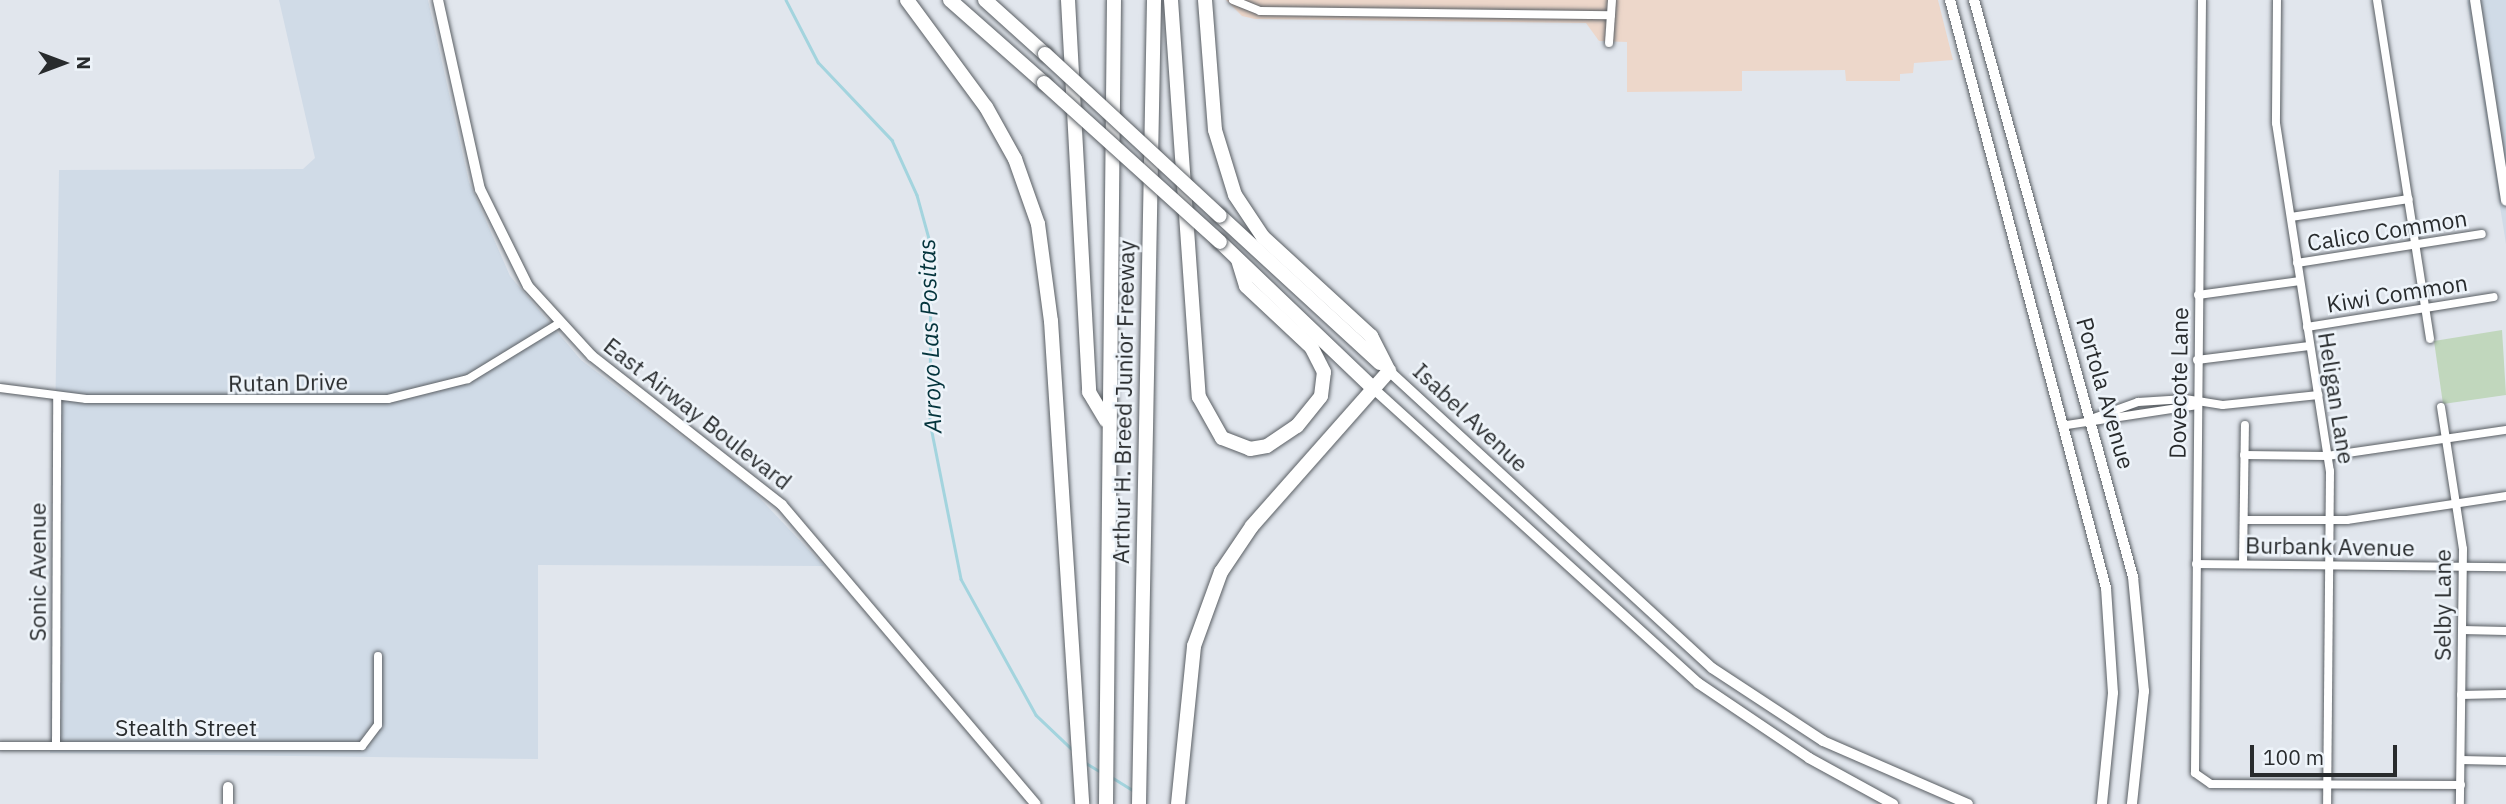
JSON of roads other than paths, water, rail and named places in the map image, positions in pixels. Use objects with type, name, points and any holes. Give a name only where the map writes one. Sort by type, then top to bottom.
[{"type":"highway","points":[[907,0],[986,107],[1015,159],[1038,224],[1050,309],[1082,803]]},
{"type":"highway","name":"Isabel Avenue","points":[[950,0],[1220,242],[1374,390]]},
{"type":"highway","name":"Isabel Avenue","points":[[985,0],[1389,372]]},
{"type":"highway","points":[[1068,0],[1089,392],[1107,421]]},
{"type":"highway","name":"Arthur H. Breed Junior Freeway","points":[[1106,804],[1107,421],[1114,0]]},
{"type":"highway","name":"Arthur H. Breed Junior Freeway","points":[[1139,804],[1154,0]]},
{"type":"highway","points":[[1171,0],[1199,397],[1222,438],[1250,449],[1267,446],[1297,426],[1321,396],[1324,372],[1311,347],[1246,286],[1238,260]]},
{"type":"highway","points":[[1178,799],[1194,646],[1215,584],[1252,526],[1389,372],[1371,336],[1263,237],[1235,195],[1215,131],[1205,0]]},
{"type":"main road","name":"East Airway Boulevard","points":[[438,0],[489,215],[513,264],[558,324],[782,505],[1036,804]]},
{"type":"main road","name":"Portola Avenue","points":[[1950,0],[2097,543],[2112,636],[2112,740],[2102,804]]},
{"type":"main road","name":"Portola Avenue","points":[[1974,0],[2128,554],[2143,641],[2142,743],[2132,804]]},
{"type":"main road","points":[[2475,0],[2506,201]]},
{"type":"main road","name":"Isabel Avenue","points":[[1389,372],[1712,668],[1823,741],[1968,804]]},
{"type":"main road","name":"Isabel Avenue","points":[[1374,390],[1698,683],[1809,758],[1893,804]]},
{"type":"main road","points":[[228,787],[228,804]]},
{"type":"street","points":[[1233,0],[1260,11],[1611,15]]},
{"type":"street","points":[[1609,43],[1612,0]]},
{"type":"street","name":"Dovecote Lane","points":[[2202,0],[2194,766],[2198,778],[2211,784],[2327,785]]},
{"type":"street","name":"Heligan Lane","points":[[2277,0],[2276,122],[2327,456],[2331,520],[2327,804]]},
{"type":"street","points":[[2377,0],[2430,339]]},
{"type":"street","points":[[2291,217],[2409,199]]},
{"type":"street","name":"Calico Common","points":[[2297,263],[2482,234]]},
{"type":"street","points":[[2198,295],[2300,281]]},
{"type":"street","name":"Kiwi Common","points":[[2307,327],[2494,297]]},
{"type":"street","name":"Rutan Drive","points":[[0,388],[57,397],[388,399],[468,379],[558,324]]},
{"type":"street","points":[[2197,359],[2309,346]]},
{"type":"street","points":[[2067,425],[2138,402],[2185,399],[2197,405],[2318,395]]},
{"type":"street","name":"Sonic Avenue","points":[[56,746],[57,397]]},
{"type":"street","name":"Selby Lane","points":[[2441,407],[2456,503],[2462,567],[2460,804]]},
{"type":"street","points":[[2243,564],[2245,425]]},
{"type":"street","points":[[2244,455],[2327,456],[2506,430]]},
{"type":"street","points":[[2244,520],[2331,520],[2506,496]]},
{"type":"street","name":"Burbank Avenue","points":[[2196,564],[2506,567]]},
{"type":"street","points":[[2462,630],[2506,631]]},
{"type":"street","name":"Stealth Street","points":[[0,746],[353,747],[371,741],[377,725],[377,656]]},
{"type":"street","points":[[2461,695],[2506,694]]},
{"type":"street","points":[[2461,760],[2506,761]]},
{"type":"street","points":[[2327,785],[2460,785]]},
{"type":"waterway","name":"Arroyo Las Positas","points":[[786,0],[818,62],[892,140],[917,195],[931,246],[930,422],[961,579],[1036,715],[1074,751]]},
{"type":"waterway","name":"Arroyo Las Positas","points":[[1086,763],[1101,772]]},
{"type":"waterway","name":"Arroyo Las Positas","points":[[1110,776],[1134,791]]}]
